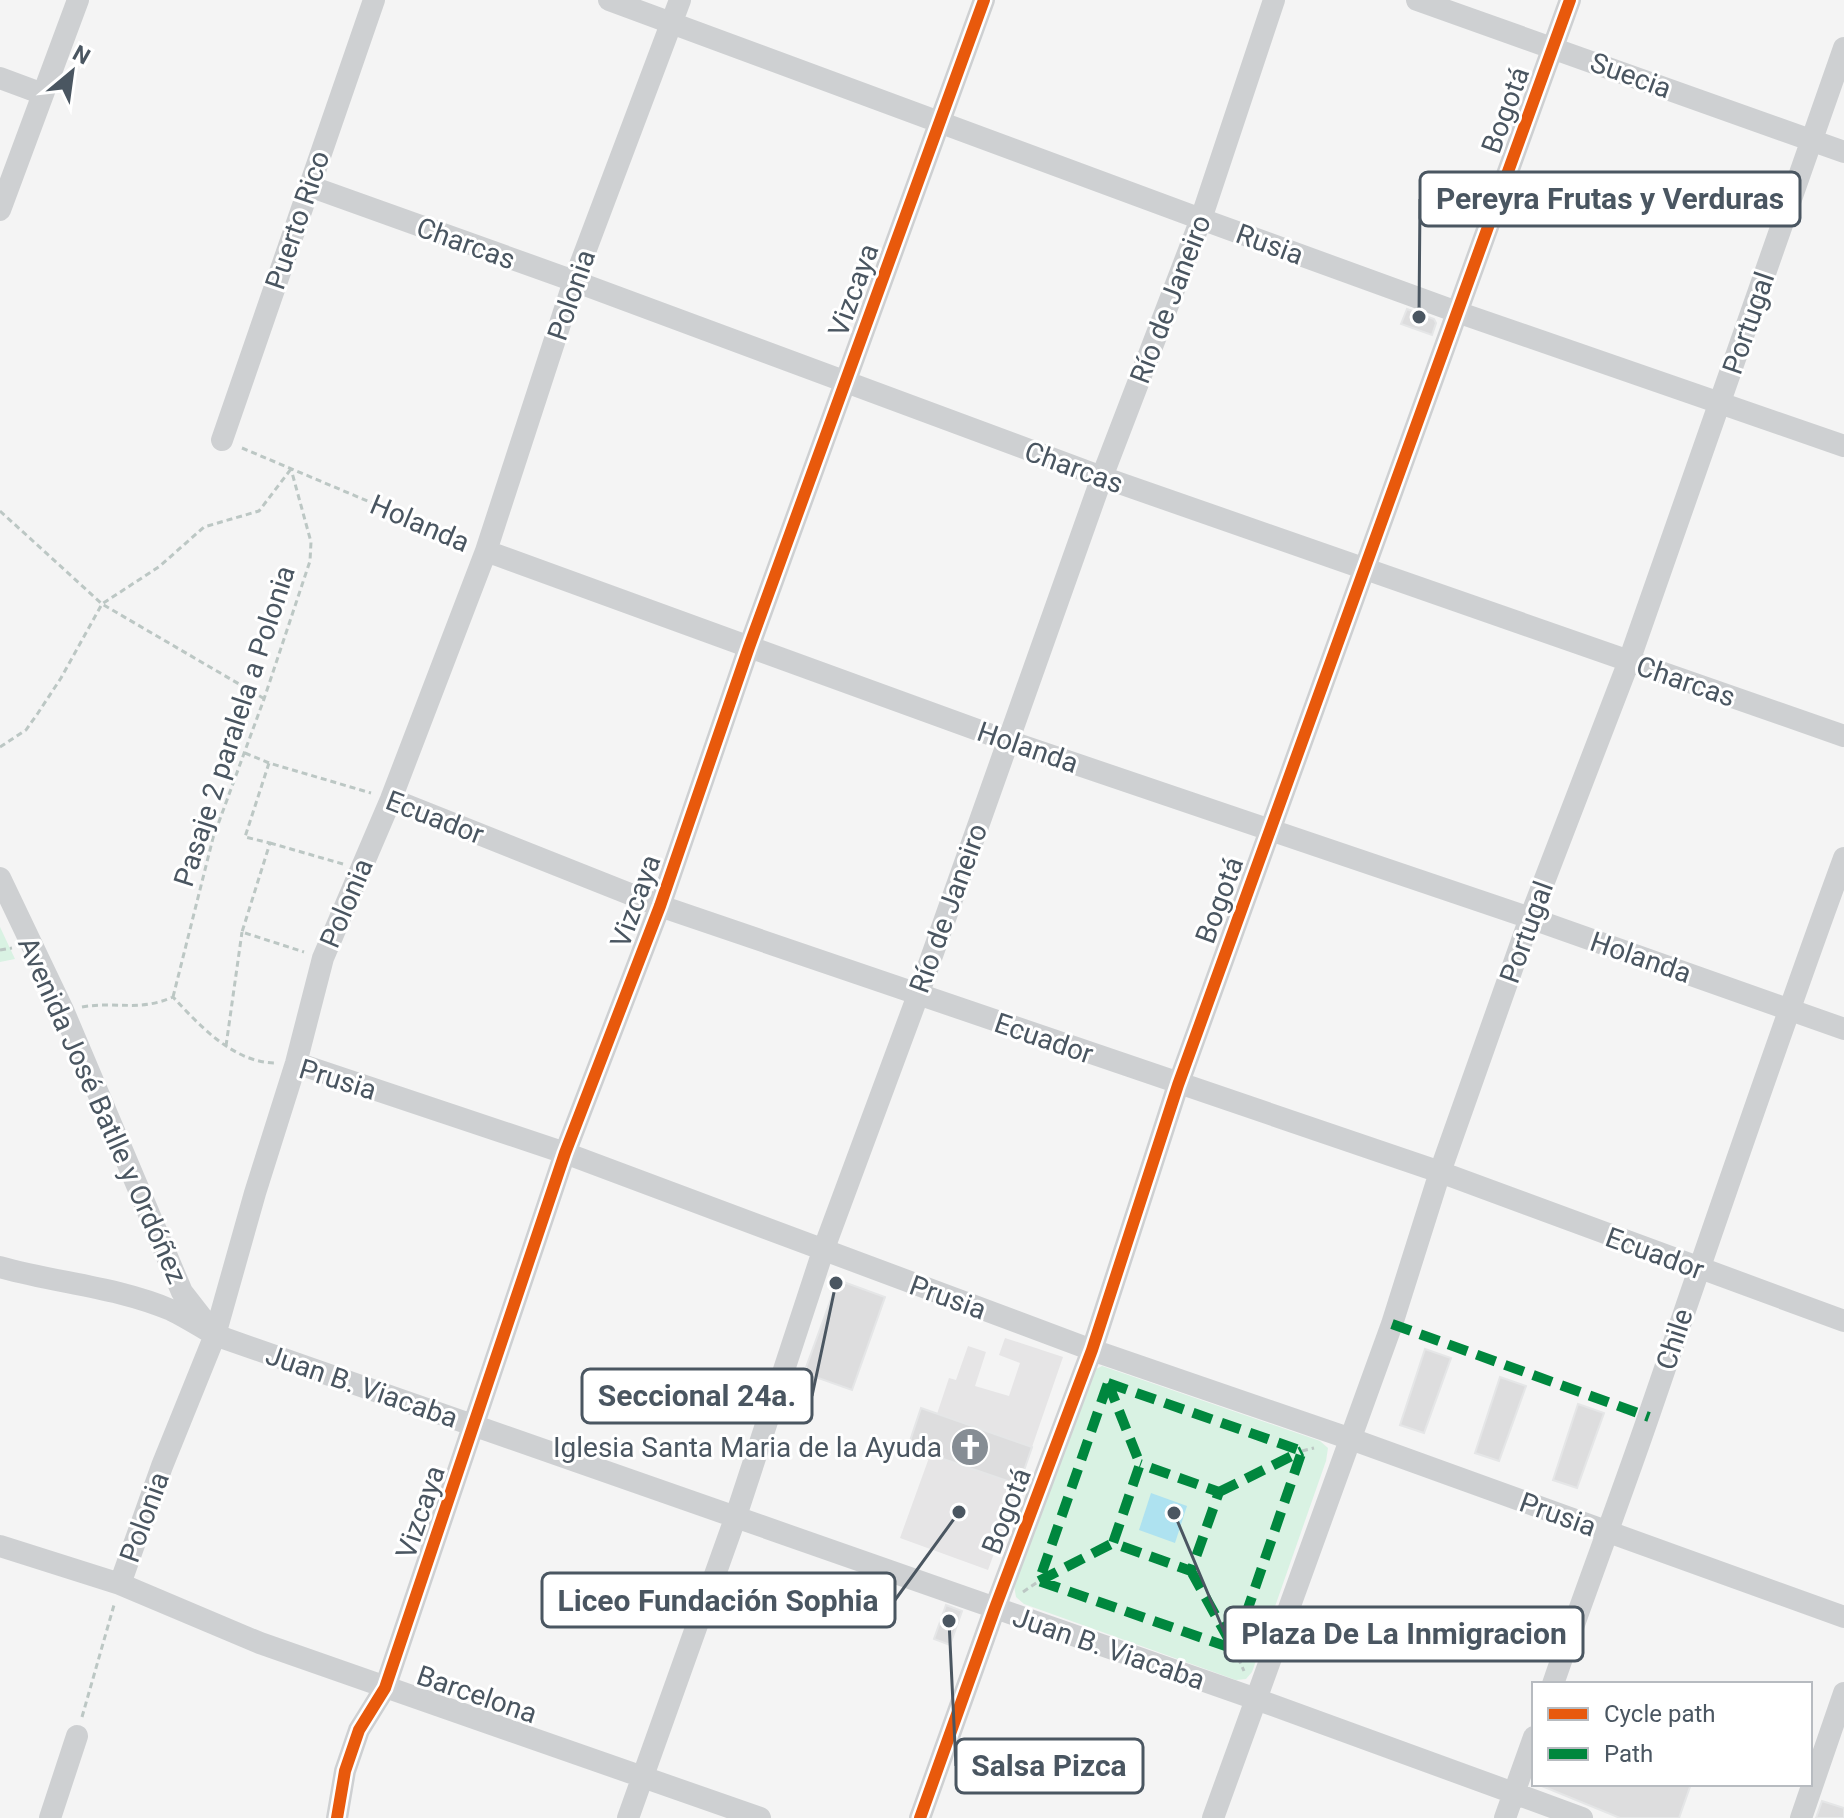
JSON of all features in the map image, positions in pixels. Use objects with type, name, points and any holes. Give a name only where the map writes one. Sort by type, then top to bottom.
[{"type":"street","points":[[0,210],[78,0]]},
{"type":"street","name":"Puerto Rico","points":[[222,440],[374,0]]},
{"type":"street","name":"Rusia","points":[[609,0],[940,125],[1457,312],[1844,446]]},
{"type":"street","name":"Polonia","points":[[120,1584],[162,1466],[215,1335],[296,1063],[323,958],[391,799],[486,551],[574,281],[680,0]]},
{"type":"street","name":"Vizcaya","points":[[337,1818],[345,1771],[359,1730],[385,1688],[565,1153],[660,906],[749,647],[984,0]]},
{"type":"street","name":"Río de Janeiro","points":[[628,1818],[736,1516],[823,1251],[918,995],[1102,477],[1201,219],[1274,0]]},
{"type":"street","name":"Suecia","points":[[1417,0],[1844,152]]},
{"type":"street","name":"Bogotá","points":[[920,1818],[1092,1350],[1178,1085],[1570,0]]},
{"type":"street","name":"Portugal","points":[[1213,1818],[1392,1324],[1440,1172],[1530,918],[1629,661],[1844,48]]},
{"type":"street","points":[[0,78],[43,94]]},
{"type":"street","name":"Charcas","points":[[309,186],[1102,477],[1844,736]]},
{"type":"street","name":"Holanda","points":[[486,551],[1008,741],[1530,918],[1844,1029]]},
{"type":"street","name":"Ecuador","points":[[391,799],[660,906],[1440,1172],[1844,1321]]},
{"type":"street","name":"Chile","points":[[1554,1682],[1649,1417],[1788,1009],[1844,858]]},
{"type":"street","name":"Avenida José Batlle y Ordóñez","points":[[0,878],[63,1010],[182,1292],[215,1335]]},
{"type":"street","name":"Prusia","points":[[296,1063],[565,1153],[1092,1350],[1351,1439],[1844,1617]]},
{"type":"street","name":"Juan B. Viacaba","points":[[0,1267],[97,1287],[171,1310],[215,1335],[1256,1699],[1582,1818]]},
{"type":"street","name":"Barcelona","points":[[0,1546],[120,1584],[260,1643],[760,1818]]},
{"type":"street","points":[[1801,1818],[1844,1693]]},
{"type":"street","points":[[50,1818],[77,1736]]},
{"type":"street","points":[[1505,1818],[1532,1743]]},
{"type":"path","points":[[0,747],[26,730],[32,722],[61,678],[102,604],[160,566],[204,527],[259,511],[291,469]]},
{"type":"path","points":[[0,511],[102,604],[264,699]]},
{"type":"path","points":[[269,763],[245,837],[360,869]]},
{"type":"path","points":[[226,1046],[242,932],[270,843]]},
{"type":"path","points":[[242,932],[323,958]]},
{"type":"path","points":[[63,1010],[109,1003],[144,1006],[173,997]]},
{"type":"path","points":[[1234,1649],[1245,1674]]},
{"type":"shaded area","points":[[1005,1338],[1063,1357],[1032,1447],[937,1414],[949,1378],[956,1380],[968,1346],[986,1352],[975,1386],[1009,1396],[1020,1363],[999,1355]]},
{"type":"shaded area","points":[[930,1455],[1019,1485],[988,1570],[900,1538]]},
{"type":"green space","points":[[0,927],[15,959],[0,962]]},
{"type":"green space","points":[[1102,1366],[1320,1441],[1328,1448],[1252,1672],[1246,1679],[1236,1680],[1024,1604],[1016,1597],[1014,1586],[1094,1370]]},
{"type":"water","points":[[1151,1493],[1187,1506],[1175,1543],[1139,1530]]},
{"type":"building","points":[[1407,309],[1434,319],[1436,323],[1432,335],[1401,324]]},
{"type":"building","points":[[838,1280],[885,1297],[852,1390],[804,1373]]},
{"type":"building","points":[[1425,1349],[1451,1358],[1424,1433],[1400,1425]]},
{"type":"building","points":[[1500,1377],[1526,1386],[1499,1461],[1475,1453]]},
{"type":"building","points":[[1578,1404],[1604,1413],[1577,1488],[1553,1480]]},
{"type":"building","name":"Iglesia Santa Maria de la Ayuda","points":[[921,1408],[1032,1447],[1019,1485],[908,1447]]},
{"type":"building","points":[[946,1605],[962,1611],[950,1645],[934,1639]]},
{"type":"building","points":[[1542,1786],[1690,1786],[1679,1818],[1620,1818]]},
{"type":"building","points":[[1822,1801],[1844,1808],[1844,1818],[1816,1818]]},
{"type":"marked path","points":[[1392,1324],[1649,1417]]},
{"type":"marked path","points":[[1108,1383],[1302,1451],[1234,1649],[1039,1581],[1108,1383]]},
{"type":"marked path","points":[[1108,1383],[1140,1464],[1113,1543],[1191,1571],[1219,1492],[1140,1464]]},
{"type":"marked path","points":[[1219,1492],[1302,1451]]},
{"type":"marked path","points":[[1039,1581],[1113,1543]]},
{"type":"marked path","points":[[1191,1571],[1234,1649]]},
{"type":"cycle path","points":[[337,1818],[345,1771],[359,1730],[385,1688],[565,1153],[660,906],[749,647],[984,0]]},
{"type":"cycle path","points":[[920,1818],[1092,1350],[1178,1085],[1570,0]]},
{"type":"place","name":"Pereyra Frutas y Verduras","points":[[1419,317]]},
{"type":"place","name":"Seccional 24a.","points":[[836,1283]]},
{"type":"place","name":"Iglesia Santa Maria de la Ayuda","points":[[970,1447]]},
{"type":"place","name":"Liceo Fundación Sophia","points":[[959,1512]]},
{"type":"place","name":"Plaza De La Inmigracion","points":[[1174,1513]]},
{"type":"place","name":"Salsa Pizca","points":[[949,1621]]}]
